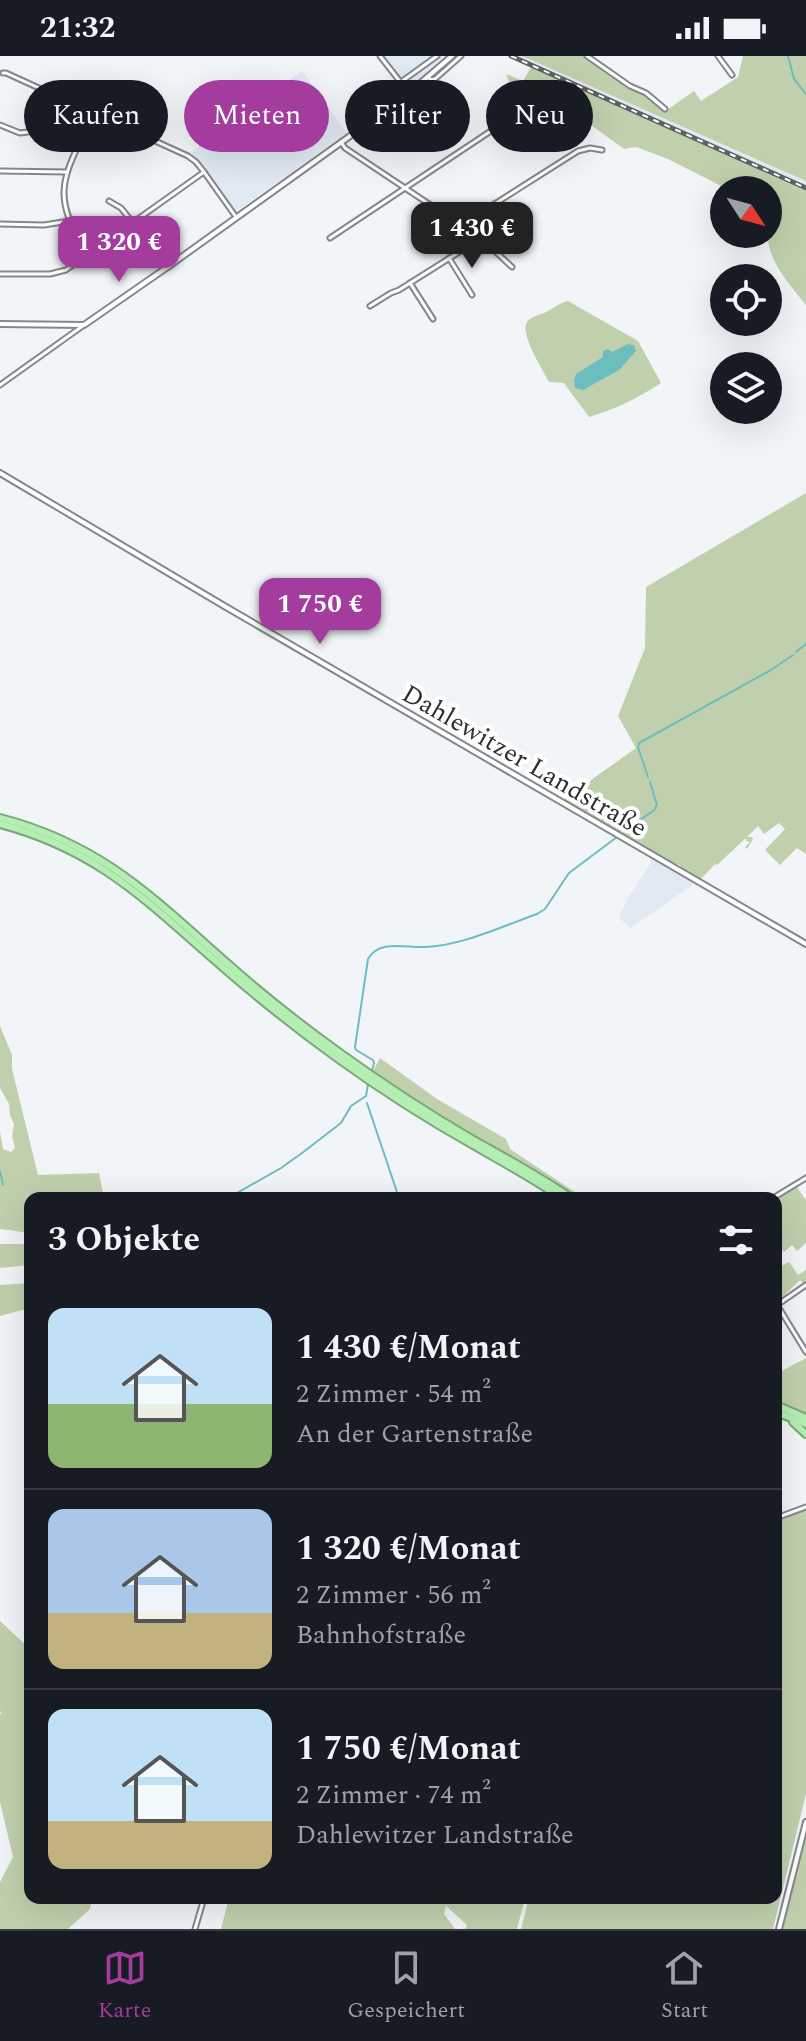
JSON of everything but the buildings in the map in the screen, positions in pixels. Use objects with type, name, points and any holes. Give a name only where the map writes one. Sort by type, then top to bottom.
[{"type":"highway","points":[[0,821],[39,830],[70,843],[119,871],[271,1000],[365,1074],[439,1126],[551,1192]]},
{"type":"highway","points":[[374,1080],[562,1192]]},
{"type":"highway","points":[[782,1408],[806,1418]]},
{"type":"highway","points":[[784,1416],[806,1424]]},
{"type":"highway","points":[[784,1416],[806,1434]]},
{"type":"street","points":[[380,56],[399,80]]},
{"type":"street","points":[[404,80],[437,56]]},
{"type":"street","points":[[424,80],[452,56]]},
{"type":"street","points":[[427,77],[435,79],[461,56]]},
{"type":"street","points":[[587,56],[630,86],[646,93],[665,109]]},
{"type":"street","points":[[594,60],[600,56]]},
{"type":"street","points":[[718,56],[732,75]]},
{"type":"street","points":[[3,73],[24,81]]},
{"type":"street","points":[[0,125],[24,132]]},
{"type":"street","points":[[330,238],[486,135]]},
{"type":"street","points":[[0,385],[345,139]]},
{"type":"street","points":[[341,142],[345,148],[478,236],[512,267]]},
{"type":"street","points":[[168,147],[196,162],[236,217]]},
{"type":"street","points":[[462,225],[578,151],[590,148],[602,150]]},
{"type":"street","points":[[76,152],[67,172],[64,197],[69,221],[89,254]]},
{"type":"street","points":[[0,171],[67,172]]},
{"type":"street","points":[[0,274],[66,270],[204,172]]},
{"type":"street","points":[[109,201],[121,208],[133,223]]},
{"type":"street","points":[[0,224],[44,225],[69,221]]},
{"type":"street","points":[[370,306],[472,244],[478,236]]},
{"type":"street","points":[[449,258],[472,295]]},
{"type":"street","points":[[410,283],[433,319]]},
{"type":"street","points":[[0,324],[84,325]]},
{"type":"street","name":"Dahlewitzer Landstraße","points":[[0,473],[806,944]]},
{"type":"street","points":[[782,1193],[806,1178]]},
{"type":"street","points":[[782,1300],[806,1285]]},
{"type":"street","points":[[782,1314],[806,1352]]},
{"type":"street","points":[[782,1516],[806,1507]]},
{"type":"street","points":[[779,1929],[806,1822]]},
{"type":"street","points":[[195,1929],[202,1904]]},
{"type":"shaded area","points":[[377,56],[449,56],[420,80],[396,80]]},
{"type":"shaded area","points":[[507,56],[522,56],[577,80],[560,80]]},
{"type":"shaded area","points":[[302,71],[309,80],[289,80]]},
{"type":"shaded area","points":[[593,87],[806,181],[806,191],[782,180],[782,176],[773,176],[593,95]]},
{"type":"shaded area","points":[[329,108],[345,130],[345,134],[329,146]]},
{"type":"shaded area","points":[[192,152],[320,152],[235,212],[197,160],[189,155]]},
{"type":"shaded area","points":[[653,859],[694,884],[631,928],[619,918]]},
{"type":"green space","points":[[522,56],[585,56],[651,99],[664,112],[694,91],[701,101],[738,77],[743,56],[806,56],[806,181],[593,87],[593,80],[577,80]]},
{"type":"green space","points":[[531,67],[560,80],[524,80]]},
{"type":"green space","points":[[593,95],[773,176],[710,176],[710,180],[636,147],[624,149],[593,127]]},
{"type":"green space","points":[[782,180],[806,191],[806,305],[782,274],[782,264],[776,264],[770,249],[782,248]]},
{"type":"green space","points":[[568,301],[638,341],[661,383],[626,403],[589,417],[564,383],[549,382],[529,343],[525,327],[530,319]]},
{"type":"green space","points":[[806,493],[806,854],[797,848],[780,865],[765,850],[785,829],[779,823],[764,834],[758,826],[747,837],[753,839],[747,849],[745,847],[750,842],[746,838],[700,880],[680,869],[678,864],[675,866],[563,800],[636,748],[618,716],[645,648],[646,587]]},
{"type":"green space","points":[[0,1026],[12,1055],[12,1069],[38,1175],[99,1173],[103,1192],[24,1192],[24,1232],[0,1229],[0,1132],[3,1149],[11,1152],[15,1148],[9,1104],[0,1088]]},
{"type":"green space","points":[[380,1058],[437,1099],[506,1139],[510,1149],[575,1192],[565,1190],[431,1110],[373,1071]]},
{"type":"green space","points":[[796,1186],[806,1200],[806,1243],[797,1251],[792,1245],[784,1252],[782,1250],[782,1194]]},
{"type":"green space","points":[[0,1244],[24,1244],[24,1266],[0,1268]]},
{"type":"green space","points":[[789,1262],[798,1275],[806,1270],[806,1283],[800,1280],[782,1297],[782,1266]]},
{"type":"green space","points":[[24,1283],[24,1310],[0,1316],[0,1285]]},
{"type":"green space","points":[[806,1358],[806,1414],[782,1404],[782,1371]]},
{"type":"green space","points":[[806,1509],[806,1794],[782,1892],[782,1519]]},
{"type":"green space","points":[[0,1621],[24,1643],[24,1904],[91,1904],[90,1909],[68,1929],[0,1929],[0,1882],[13,1857],[0,1802]]},
{"type":"green space","points":[[806,1828],[806,1929],[781,1929]]},
{"type":"green space","points":[[227,1904],[523,1904],[517,1929],[465,1929],[467,1925],[446,1906],[444,1914],[455,1929],[221,1929]]},
{"type":"green space","points":[[527,1904],[779,1904],[773,1929],[521,1929]]},
{"type":"water","points":[[628,344],[634,345],[636,351],[619,370],[583,390],[575,388],[576,374],[603,357],[603,351],[608,349],[612,352]]},
{"type":"waterway","points":[[788,56],[794,79],[806,94]]},
{"type":"waterway","points":[[796,652],[806,644]]},
{"type":"waterway","points":[[648,777],[639,743],[793,655]]},
{"type":"waterway","points":[[624,832],[657,805],[650,782]]},
{"type":"waterway","points":[[371,1074],[373,1060],[355,1047],[368,959],[373,953],[393,946],[425,947],[453,943],[537,914],[545,909],[569,873],[617,837]]},
{"type":"waterway","points":[[239,1192],[281,1168],[341,1123],[351,1106],[366,1096],[368,1084]]},
{"type":"waterway","points":[[367,1103],[397,1192]]},
{"type":"waterway","points":[[0,1171],[3,1185]]},
{"type":"railway","points":[[511,56],[806,188]]}]
